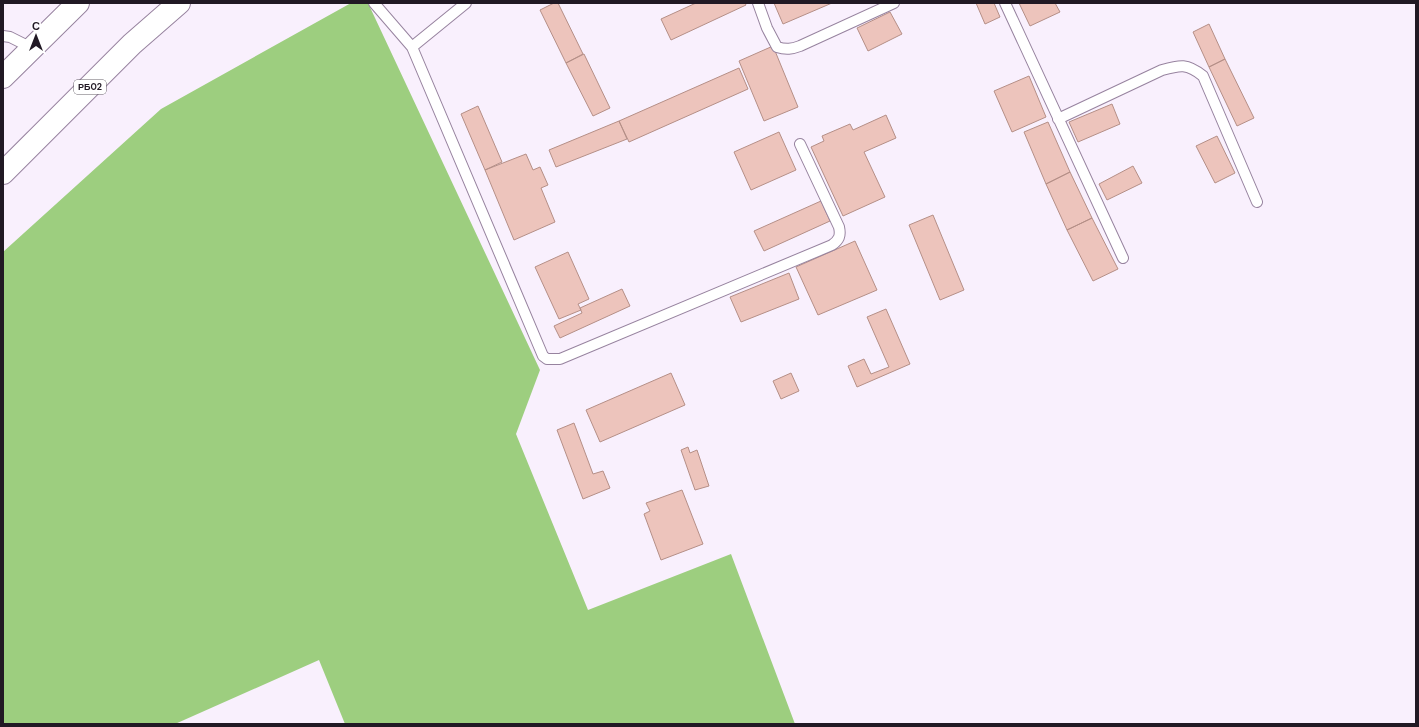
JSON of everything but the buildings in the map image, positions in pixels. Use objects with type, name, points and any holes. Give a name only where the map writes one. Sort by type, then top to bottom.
[{"type":"highway","points":[[3,77],[78,3]]},
{"type":"highway","name":"РБ02","points":[[3,173],[132,44],[179,3]]},
{"type":"lane","points":[[374,3],[412,47],[543,356],[547,359],[560,359],[832,246],[838,241],[840,234],[839,227],[800,144]]},
{"type":"lane","points":[[412,47],[466,3]]},
{"type":"lane","points":[[758,3],[767,28],[777,47],[785,49],[792,49],[800,46],[894,3]]},
{"type":"lane","points":[[1005,3],[1123,258]]},
{"type":"lane","points":[[3,36],[10,37],[32,48]]},
{"type":"lane","points":[[1058,119],[1162,70],[1180,65],[1194,69],[1203,76],[1257,202]]},
{"type":"green space","points":[[351,3],[368,3],[540,370],[516,434],[588,610],[731,554],[795,724],[345,724],[319,660],[175,724],[3,724],[3,252],[161,109]]}]
